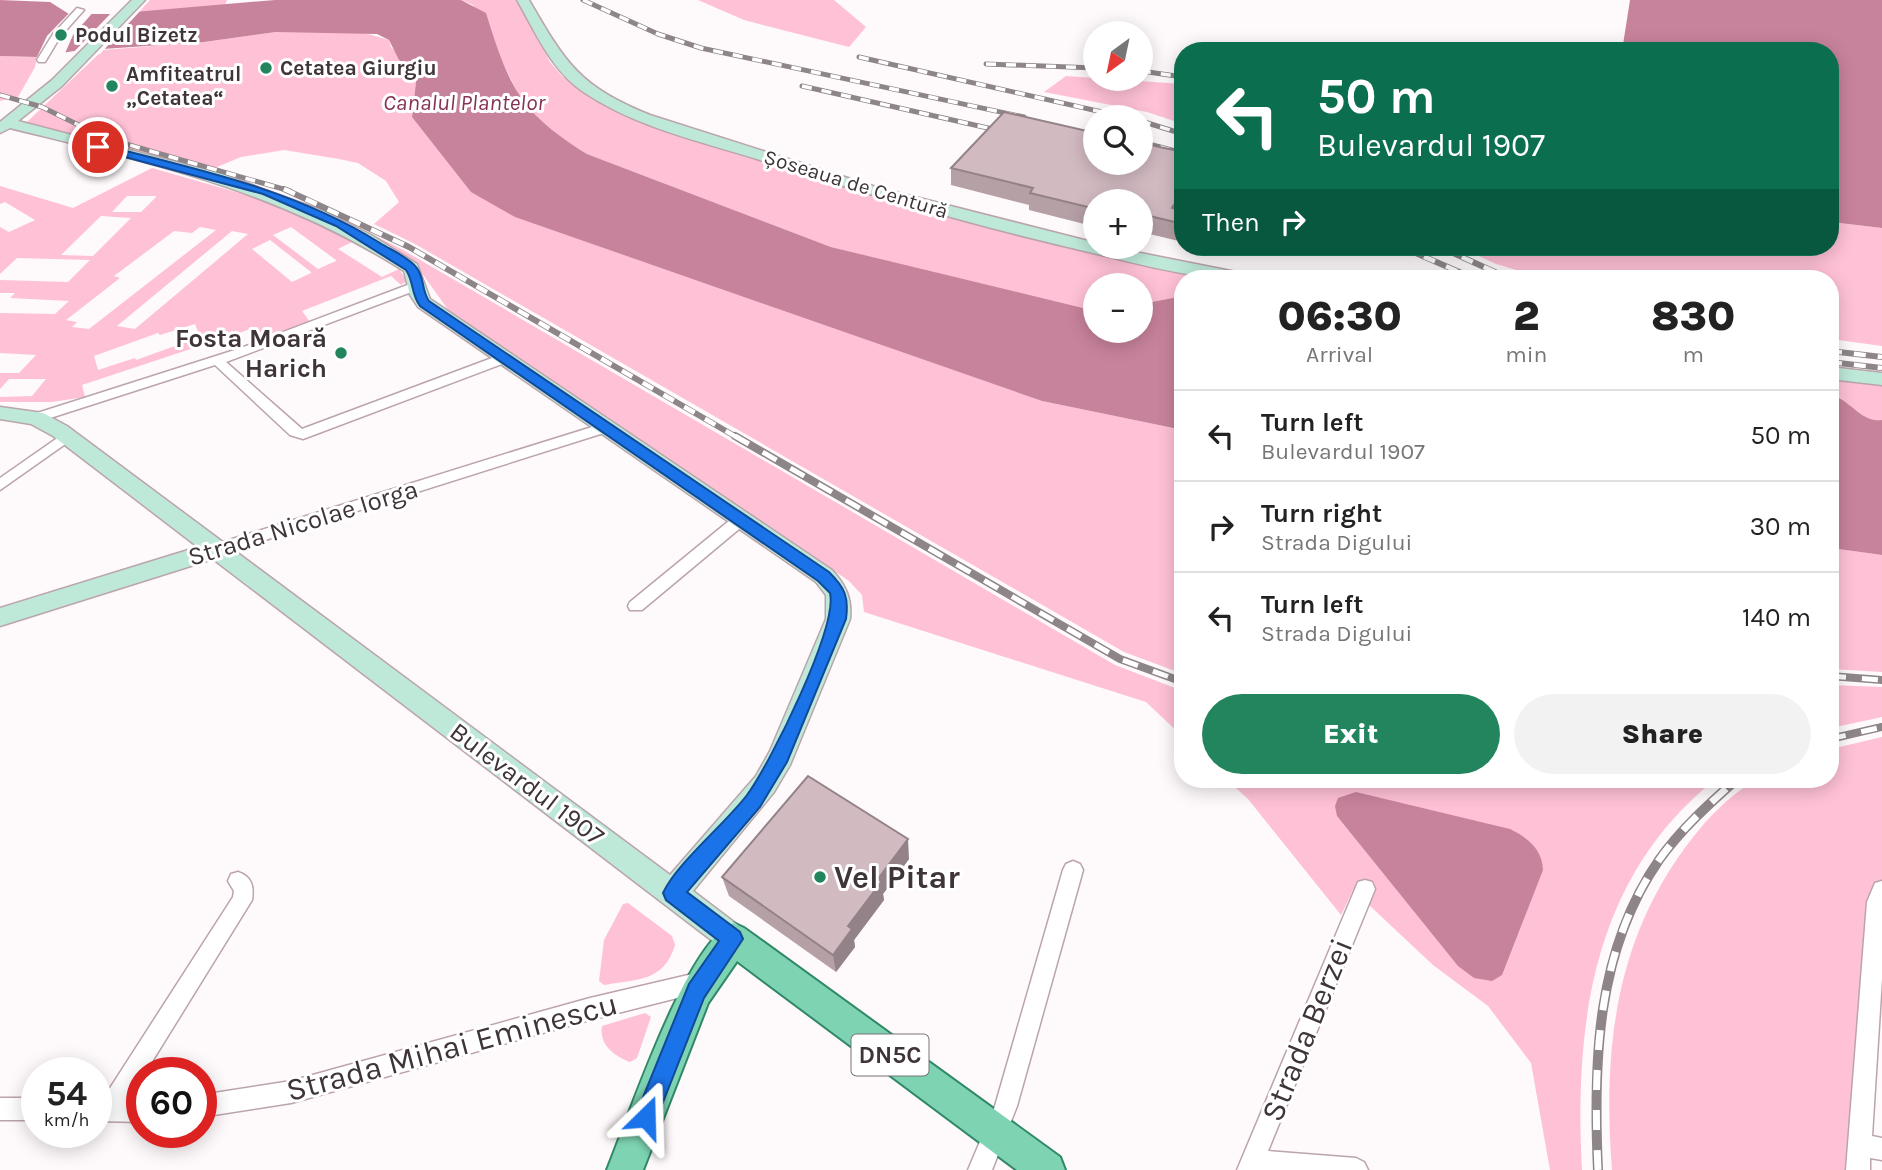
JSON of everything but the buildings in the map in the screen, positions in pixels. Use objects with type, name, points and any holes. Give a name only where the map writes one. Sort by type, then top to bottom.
[{"type":"main road","name":"Șoseaua de Centură","points":[[523,0],[567,73],[600,96],[648,118],[921,206],[1086,248],[1200,270]]},
{"type":"main road","points":[[4,126],[83,56],[134,5]]},
{"type":"main road","points":[[1,106],[26,108]]},
{"type":"main road","points":[[418,285],[417,294],[424,303],[831,583],[838,591],[841,603],[838,619],[781,757],[765,783],[673,893]]},
{"type":"main road","name":"Bulevardul 1907","points":[[0,413],[36,418],[66,437],[733,939],[1048,1170]]},
{"type":"main road","name":"Strada Nicolae Iorga","points":[[0,617],[218,549]]},
{"type":"main road","points":[[625,1170],[701,982],[733,939]]},
{"type":"street","points":[[43,61],[56,36],[80,10]]},
{"type":"street","points":[[55,59],[68,34],[91,10]]},
{"type":"street","points":[[4,126],[266,191],[340,223],[407,264],[414,271],[418,285],[217,360],[36,418]]},
{"type":"street","points":[[217,360],[295,432],[303,434],[505,358]]},
{"type":"street","points":[[1839,374],[1882,379]]},
{"type":"street","name":"Strada Nicolae Iorga","points":[[218,549],[605,428]]},
{"type":"street","points":[[0,485],[66,437]]},
{"type":"street","points":[[636,606],[740,520]]},
{"type":"street","points":[[980,1170],[996,1132],[1073,870]]},
{"type":"street","points":[[112,1096],[242,900],[244,888],[238,881]]},
{"type":"street","name":"Strada Berzei","points":[[1251,1166],[1365,889]]},
{"type":"street","points":[[1858,1170],[1871,1147],[1877,902],[1882,890]]},
{"type":"street","name":"Strada Mihai Eminescu","points":[[217,1104],[291,1092],[590,1009],[701,982]]},
{"type":"street","points":[[0,1109],[21,1109]]},
{"type":"street","points":[[1251,1166],[1356,1170]]},
{"type":"shaded area","points":[[150,0],[227,0],[225,5],[138,13]]},
{"type":"shaded area","points":[[461,0],[517,0],[550,62],[562,76],[617,109],[920,211],[1083,251],[1083,259],[1122,259],[1175,270],[1174,298],[1153,302],[1153,273],[1083,273],[1083,310],[831,247],[587,154],[551,131],[523,103],[473,5]]},
{"type":"shaded area","points":[[698,0],[834,0],[866,27],[849,47],[744,20]]},
{"type":"shaded area","points":[[276,32],[361,32],[389,40],[391,47],[417,73],[412,117],[427,134],[829,324],[1042,401],[1174,428],[1174,671],[1124,652],[415,244],[374,224],[399,202],[386,181],[358,163],[284,150],[241,157],[205,172],[27,122],[103,50],[204,42]]},
{"type":"shaded area","points":[[0,56],[37,57],[35,67],[18,97],[0,101]]},
{"type":"shaded area","points":[[1066,76],[1083,77],[1083,91],[1153,91],[1153,82],[1174,83],[1174,121],[1153,114],[1153,105],[1111,105],[1044,92]]},
{"type":"shaded area","points":[[152,168],[292,208],[354,241],[338,249],[382,277],[399,269],[407,281],[401,285],[391,276],[302,311],[310,322],[263,338],[257,327],[82,385],[85,397],[52,402],[0,402],[0,397],[32,396],[46,379],[9,379],[0,389],[0,373],[19,373],[36,355],[0,353],[0,313],[55,314],[69,301],[10,298],[15,293],[0,293],[0,280],[68,282],[90,260],[17,258],[0,274],[0,227],[9,232],[35,220],[5,202],[0,204],[0,186],[73,208]],"holes":[[[127,196],[156,196],[141,212],[112,212]],[[101,216],[131,218],[93,256],[61,255]],[[200,227],[216,230],[89,329],[72,327],[77,322],[66,320],[120,278],[114,276],[174,231],[192,233]],[[291,227],[336,260],[318,269],[273,235]],[[232,231],[248,234],[135,329],[117,326]],[[270,240],[311,272],[292,282],[252,249]],[[195,324],[200,337],[136,360],[135,358],[98,370],[94,356],[158,333],[160,335]]]},
{"type":"shaded area","points":[[1839,223],[1882,228],[1882,346],[1839,340],[1839,270],[1517,270],[1479,256],[1839,256]]},
{"type":"shaded area","points":[[364,230],[403,250],[1115,665],[1174,688],[1174,728],[1146,702],[864,612],[862,595],[849,581],[449,311],[416,265],[361,232]]},
{"type":"shaded area","points":[[1839,378],[1882,384],[1882,420],[1868,418],[1839,398]]},
{"type":"shaded area","points":[[1839,549],[1882,555],[1882,672],[1839,669]]},
{"type":"shaded area","points":[[1839,685],[1882,687],[1882,717],[1839,726]]},
{"type":"shaded area","points":[[1882,737],[1882,890],[1850,1170],[1612,1170],[1610,1076],[1614,1031],[1622,987],[1634,945],[1651,904],[1674,864],[1703,825],[1744,788],[1839,788],[1839,747]]},
{"type":"shaded area","points":[[1236,788],[1707,788],[1675,818],[1642,860],[1617,907],[1600,956],[1588,1007],[1582,1061],[1582,1170],[1550,1170],[1531,1063],[1488,1006],[1433,965],[1353,890],[1341,915],[1248,799]]},
{"type":"shaded area","points":[[628,903],[672,936],[675,945],[664,966],[648,977],[604,985],[599,981],[604,940],[623,904]]},
{"type":"shaded area","points":[[645,1013],[651,1017],[637,1058],[630,1062],[618,1057],[605,1044],[602,1026]]},
{"type":"water","name":"Canalul Plantelor","points":[[0,0],[50,2],[69,14],[111,14],[275,0],[461,0],[486,13],[510,79],[532,111],[546,125],[587,154],[831,247],[1083,308],[1083,343],[1153,343],[1153,302],[1174,298],[1174,428],[1042,401],[515,217],[471,192],[412,117],[417,73],[399,60],[389,40],[377,34],[276,32],[204,42],[74,51],[37,57],[0,56]]},
{"type":"water","points":[[1630,0],[1882,0],[1882,228],[1839,223],[1839,42],[1623,42]]},
{"type":"water","points":[[1839,398],[1868,418],[1882,420],[1882,555],[1839,549]]},
{"type":"water","points":[[1356,792],[1510,829],[1523,836],[1537,850],[1543,870],[1502,975],[1492,981],[1474,978],[1458,966],[1337,816],[1335,806],[1338,798]]},
{"type":"pier","name":"Podul Bizetz","points":[[96,9],[73,35],[63,58],[35,61],[47,36],[72,10]]},
{"type":"pier","points":[[142,9],[100,54],[69,57],[114,10]]},
{"type":"railway","points":[[583,0],[658,34],[701,48],[1024,117]]},
{"type":"railway","points":[[859,57],[1083,108]]},
{"type":"railway","points":[[986,64],[1083,68]]},
{"type":"railway","points":[[1153,73],[1174,76]]},
{"type":"railway","points":[[802,86],[1001,131]]},
{"type":"railway","points":[[0,95],[42,107],[105,138],[286,190]]},
{"type":"railway","points":[[1153,125],[1174,131]]},
{"type":"railway","points":[[1153,145],[1174,151]]},
{"type":"railway","points":[[286,190],[290,191]]},
{"type":"railway","points":[[286,190],[409,247],[738,438]]},
{"type":"railway","points":[[1423,256],[1455,270]]},
{"type":"railway","points":[[1460,256],[1490,270]]},
{"type":"railway","points":[[1839,352],[1882,357]]},
{"type":"railway","points":[[1839,363],[1882,368]]},
{"type":"railway","points":[[735,436],[1120,659],[1174,679]]},
{"type":"railway","points":[[1839,677],[1882,680]]},
{"type":"railway","points":[[1839,737],[1882,727]]},
{"type":"railway","points":[[1598,1170],[1598,1049],[1603,1009],[1622,932],[1638,895],[1659,860],[1696,817],[1727,788]]},
{"type":"place","name":"Podul Bizetz","points":[[61,35]]},
{"type":"place","name":"Cetatea Giurgiu","points":[[266,68]]},
{"type":"place","name":"Amfiteatrul „Cetatea“","points":[[112,86]]},
{"type":"place","name":"Fosta Moară Harich","points":[[341,353]]},
{"type":"place","name":"Vel Pitar","points":[[820,877]]},
{"type":"route","points":[[98,147],[266,191],[340,223],[411,268],[417,277],[417,294],[424,303],[824,576],[838,591],[841,603],[838,619],[781,757],[753,801],[673,893],[733,939],[696,992],[646,1117]]}]
